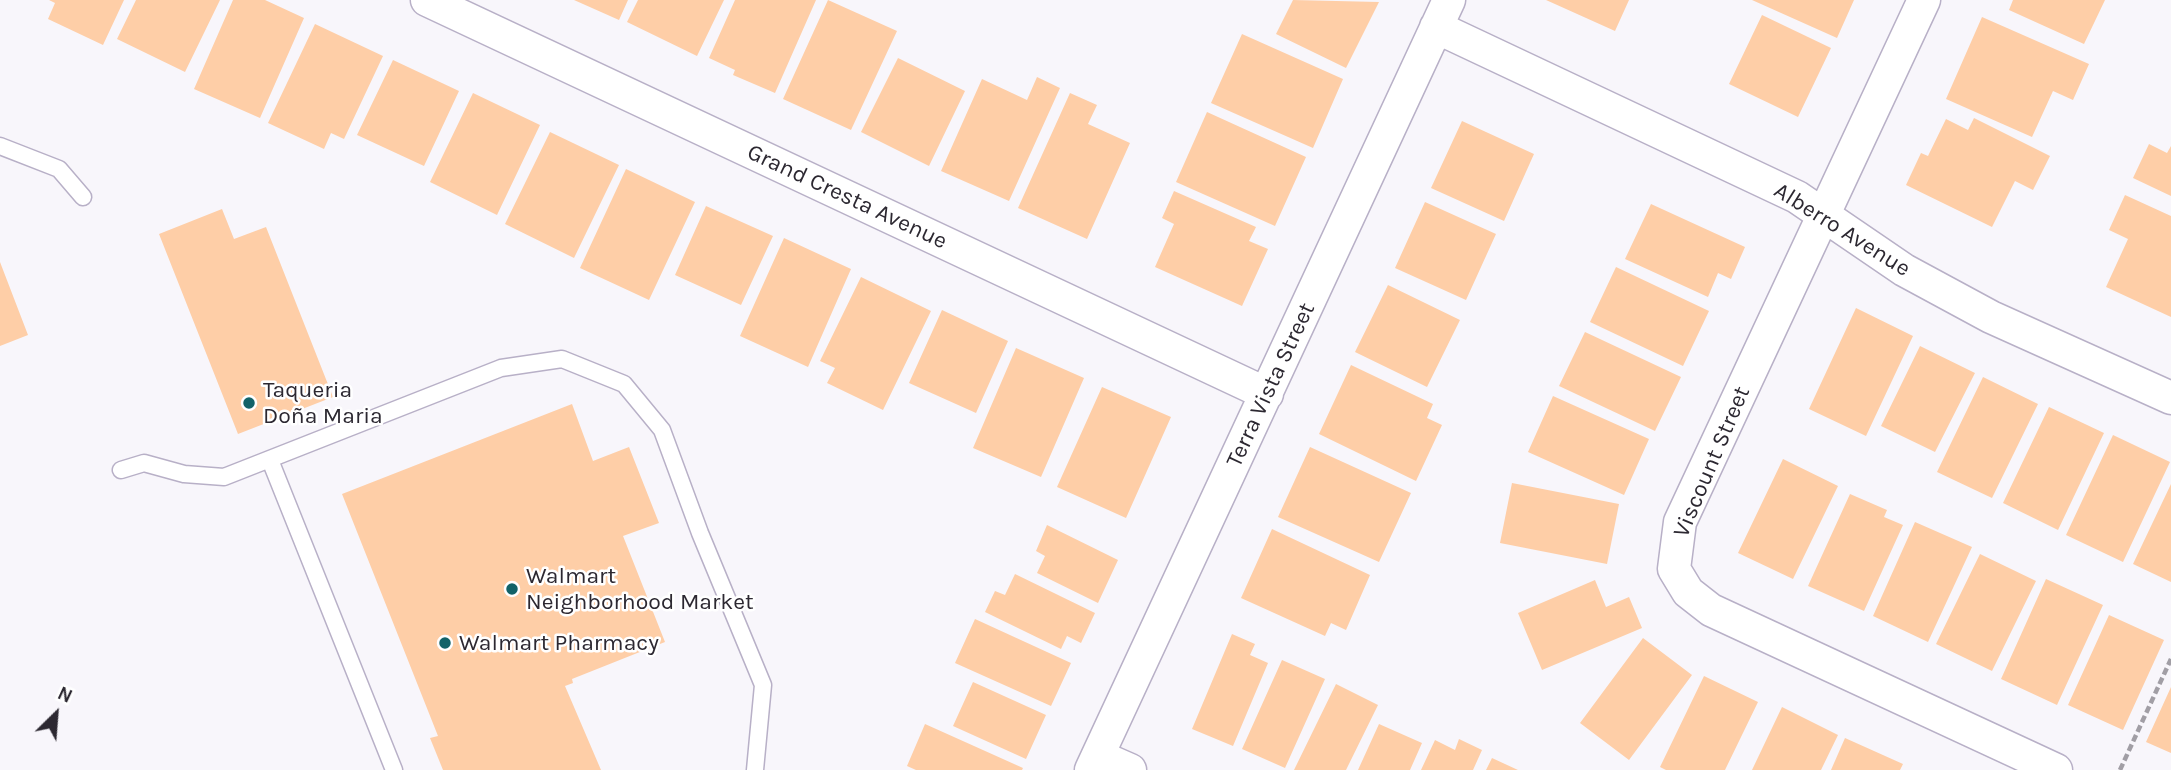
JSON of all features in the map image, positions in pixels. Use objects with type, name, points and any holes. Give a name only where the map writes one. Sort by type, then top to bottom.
[{"type":"street","name":"Grand Cresta Avenue","points":[[427,0],[1267,394]]},
{"type":"street","name":"Viscount Street","points":[[1924,0],[1680,522],[1675,549],[1675,569],[1688,592],[1711,610],[2056,770]]},
{"type":"street","name":"Terra Vista Street","points":[[1095,763],[1442,14]]},
{"type":"street","name":"Alberro Avenue","points":[[1442,14],[1797,197],[1904,270],[1991,317],[2171,398]]},
{"type":"street","points":[[1095,763],[1130,770]]},
{"type":"lane","points":[[0,146],[59,169],[83,197]]},
{"type":"lane","points":[[121,470],[144,463],[211,478],[232,475],[501,368],[562,359],[624,384],[662,430],[700,533],[763,685],[755,770]]},
{"type":"lane","points":[[270,460],[394,770]]},
{"type":"path","points":[[2120,770],[2171,659]]},
{"type":"building","points":[[49,0],[124,0],[103,45],[48,19],[55,3]]},
{"type":"building","points":[[136,0],[220,0],[185,72],[117,39]]},
{"type":"building","points":[[233,0],[265,0],[304,18],[260,118],[194,89]]},
{"type":"building","points":[[574,0],[628,0],[619,20]]},
{"type":"building","points":[[638,0],[724,0],[697,56],[627,22]]},
{"type":"building","points":[[735,0],[816,0],[775,93],[733,75],[735,70],[709,58]]},
{"type":"building","points":[[828,0],[897,31],[851,130],[783,99]]},
{"type":"building","points":[[1293,0],[1379,2],[1346,68],[1276,34]]},
{"type":"building","points":[[1546,0],[1629,0],[1615,31]]},
{"type":"building","points":[[1752,0],[1854,0],[1837,38]]},
{"type":"building","points":[[2013,0],[2105,0],[2084,44],[2009,10]]},
{"type":"building","points":[[1762,15],[1831,48],[1798,117],[1729,84]]},
{"type":"building","points":[[1982,17],[2089,64],[2073,100],[2053,91],[2032,137],[1946,99]]},
{"type":"building","points":[[315,24],[383,56],[344,139],[331,133],[324,149],[268,123]]},
{"type":"building","points":[[1242,34],[1343,79],[1313,148],[1211,103]]},
{"type":"building","points":[[898,58],[965,91],[929,166],[861,132]]},
{"type":"building","points":[[393,60],[459,91],[424,166],[357,135]]},
{"type":"building","points":[[1037,77],[1060,88],[1009,201],[941,171],[982,79],[1027,100]]},
{"type":"building","points":[[473,93],[540,125],[497,215],[430,182]]},
{"type":"building","points":[[1070,93],[1097,105],[1088,124],[1130,143],[1087,239],[1018,208]]},
{"type":"building","points":[[1207,112],[1306,157],[1275,226],[1176,182]]},
{"type":"building","points":[[1974,118],[2050,156],[2033,190],[2015,181],[1992,227],[1906,185],[1921,153],[1928,156],[1946,119],[1968,130]]},
{"type":"building","points":[[1462,121],[1534,154],[1504,221],[1431,188]]},
{"type":"building","points":[[550,132],[619,165],[574,258],[505,224]]},
{"type":"building","points":[[2149,144],[2167,153],[2171,146],[2171,196],[2133,178]]},
{"type":"building","points":[[626,169],[695,202],[649,300],[580,268]]},
{"type":"building","points":[[1174,191],[1256,227],[1249,241],[1268,249],[1242,306],[1155,267],[1174,224],[1162,218]]},
{"type":"building","points":[[2125,195],[2171,216],[2171,317],[2106,287],[2128,239],[2109,230]]},
{"type":"building","points":[[1425,202],[1496,234],[1466,300],[1395,268]]},
{"type":"building","points":[[1651,204],[1745,247],[1731,279],[1718,273],[1708,297],[1625,259]]},
{"type":"building","points":[[706,206],[773,236],[741,305],[675,275]]},
{"type":"building","points":[[222,209],[234,239],[266,227],[333,397],[238,434],[159,234]]},
{"type":"building","points":[[784,238],[851,269],[808,367],[740,336]]},
{"type":"building","points":[[0,262],[28,335],[0,346]]},
{"type":"building","points":[[1616,267],[1709,311],[1683,366],[1590,322]]},
{"type":"building","points":[[861,277],[931,311],[883,410],[827,383],[835,368],[820,361]]},
{"type":"building","points":[[1388,285],[1460,320],[1427,387],[1355,352]]},
{"type":"building","points":[[1856,308],[1913,336],[1866,436],[1809,409]]},
{"type":"building","points":[[942,310],[1008,341],[976,413],[909,383]]},
{"type":"building","points":[[1585,332],[1681,377],[1655,431],[1559,386]]},
{"type":"building","points":[[1920,346],[1975,373],[1935,452],[1881,426]]},
{"type":"building","points":[[1016,348],[1084,378],[1041,477],[973,448]]},
{"type":"building","points":[[1351,365],[1433,404],[1427,418],[1442,425],[1416,481],[1319,434]]},
{"type":"building","points":[[1983,377],[2038,404],[1992,498],[1937,472]]},
{"type":"building","points":[[1102,387],[1171,417],[1126,518],[1057,487]]},
{"type":"building","points":[[1553,396],[1649,439],[1624,495],[1528,452]]},
{"type":"building","name":"Walmart Neighborhood Market","points":[[572,404],[593,461],[629,447],[659,523],[623,536],[665,642],[572,679],[573,683],[565,686],[601,770],[443,770],[430,738],[438,736],[342,494]]},
{"type":"building","points":[[2049,407],[2104,433],[2058,530],[2003,503]]},
{"type":"building","points":[[2113,435],[2170,462],[2123,562],[2066,535]]},
{"type":"building","points":[[1310,447],[1411,493],[1379,562],[1278,517]]},
{"type":"building","points":[[1783,459],[1838,486],[1793,579],[1738,553]]},
{"type":"building","points":[[1512,483],[1619,504],[1607,564],[1500,543]]},
{"type":"building","points":[[2171,484],[2171,582],[2133,564]]},
{"type":"building","points":[[1850,494],[1887,510],[1884,517],[1903,525],[1864,611],[1808,586]]},
{"type":"building","points":[[1915,522],[1972,547],[1928,642],[1873,616]]},
{"type":"building","points":[[1047,525],[1118,560],[1098,603],[1037,573],[1045,556],[1036,551]]},
{"type":"building","points":[[1272,529],[1370,575],[1346,630],[1331,623],[1325,636],[1241,598]]},
{"type":"building","points":[[1980,554],[2036,581],[1992,671],[1936,644]]},
{"type":"building","points":[[1015,574],[1095,613],[1081,643],[1067,636],[1061,649],[985,612],[995,591],[1005,595]]},
{"type":"building","points":[[2046,579],[2103,605],[2057,705],[2001,679]]},
{"type":"building","points":[[1595,580],[1606,607],[1629,597],[1642,628],[1542,670],[1518,613]]},
{"type":"building","points":[[2109,615],[2164,640],[2123,730],[2068,705]]},
{"type":"building","points":[[975,619],[1071,663],[1051,706],[955,663]]},
{"type":"building","points":[[1232,634],[1255,644],[1250,655],[1268,663],[1233,746],[1192,729]]},
{"type":"building","points":[[1643,638],[1692,675],[1629,760],[1580,723]]},
{"type":"building","points":[[1282,660],[1325,679],[1285,768],[1242,749]]},
{"type":"building","points":[[1704,676],[1758,702],[1725,770],[1666,770],[1660,767]]},
{"type":"building","points":[[973,682],[1046,715],[1026,759],[953,726]]},
{"type":"building","points":[[1336,684],[1378,705],[1346,770],[1294,770]]},
{"type":"building","points":[[2171,687],[2171,753],[2146,742]]},
{"type":"building","points":[[1782,707],[1838,735],[1821,770],[1752,770]]},
{"type":"building","points":[[925,724],[1023,768],[916,770],[907,766]]},
{"type":"building","points":[[1379,724],[1422,743],[1410,770],[1358,770]]},
{"type":"building","points":[[1845,738],[1903,764],[1900,770],[1831,770]]},
{"type":"building","points":[[1459,739],[1482,750],[1473,770],[1421,770],[1435,740],[1455,750]]},
{"type":"building","points":[[1492,758],[1518,770],[1486,770]]},
{"type":"place","name":"Taqueria Doña Maria","points":[[249,403]]},
{"type":"place","name":"Walmart Neighborhood Market","points":[[512,589]]},
{"type":"place","name":"Walmart Pharmacy","points":[[445,643]]}]
